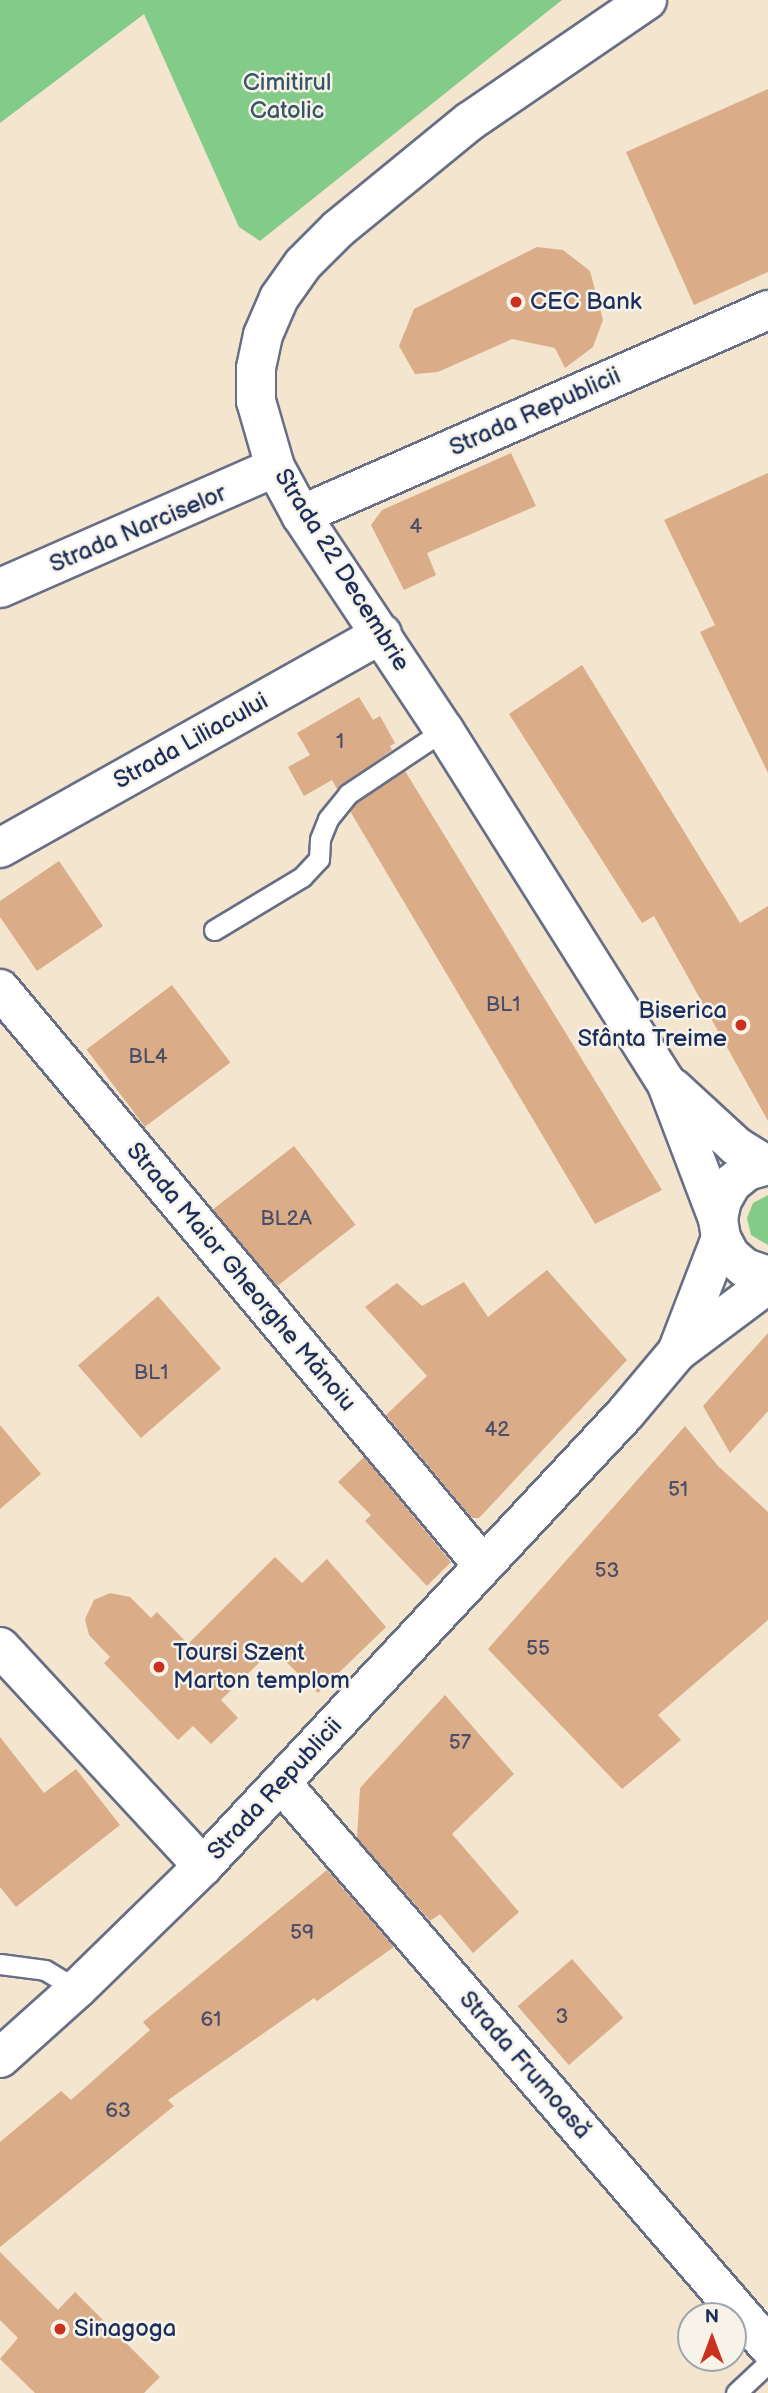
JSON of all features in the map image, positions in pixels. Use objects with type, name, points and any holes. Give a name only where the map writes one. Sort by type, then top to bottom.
[{"type":"main road","name":"Strada 22 Decembrie","points":[[647,0],[470,121],[338,229],[303,264],[279,298],[263,335],[256,368],[256,401],[275,467],[301,515],[444,730],[666,1082],[730,1255],[745,1268],[768,1276]]},
{"type":"main road","name":"Strada Republicii","points":[[301,515],[768,310]]},
{"type":"main road","name":"Strada Narciselor","points":[[0,588],[275,467]]},
{"type":"main road","name":"Strada Liliacului","points":[[0,848],[382,634]]},
{"type":"main road","name":"Strada Maior Gheorghe Mănoiu","points":[[0,989],[482,1564]]},
{"type":"main road","name":"Strada 22 Decembrie","points":[[666,1082],[736,1146],[767,1165]]},
{"type":"main road","name":"Strada Republicii","points":[[677,1352],[719,1228],[722,1200],[732,1183],[747,1171],[767,1165]]},
{"type":"main road","name":"Strada Republicii","points":[[0,2057],[76,1989],[203,1866],[282,1784],[482,1564],[625,1414],[677,1352],[768,1284]]},
{"type":"main road","points":[[0,1647],[203,1866]]},
{"type":"main road","name":"Strada Frumoasă","points":[[282,1784],[768,2346]]},
{"type":"lane","points":[[214,930],[302,877],[319,859],[320,839],[328,819],[348,794],[444,730]]},
{"type":"lane","points":[[0,1964],[45,1970],[76,1989]]},
{"type":"lane","points":[[736,2393],[768,2363]]},
{"type":"green space","name":"Cimitirul Catolic","points":[[0,0],[562,0],[260,241],[239,227],[144,14],[0,123]]},
{"type":"green space","points":[[768,1195],[768,1245],[751,1235],[747,1218],[753,1203]]},
{"type":"building","points":[[768,89],[768,272],[694,305],[626,152]]},
{"type":"building","points":[[537,247],[563,250],[590,271],[603,320],[593,347],[565,368],[555,348],[512,339],[438,372],[415,374],[399,346],[414,309]]},
{"type":"building","points":[[511,453],[536,506],[427,553],[436,575],[404,590],[371,525],[382,510]]},
{"type":"building","points":[[768,473],[768,773],[700,632],[715,625],[664,520]]},
{"type":"building","points":[[582,665],[740,923],[768,906],[768,1121],[654,916],[642,923],[509,714]]},
{"type":"building","points":[[359,697],[373,720],[380,716],[395,743],[390,746],[392,750],[337,789],[332,780],[304,796],[288,767],[310,755],[297,733]]},
{"type":"building","points":[[405,771],[662,1190],[595,1224],[350,811],[356,803]]},
{"type":"building","points":[[59,861],[103,926],[37,971],[0,917],[0,901]]},
{"type":"building","points":[[172,985],[230,1062],[145,1127],[87,1049]]},
{"type":"building","points":[[294,1146],[356,1225],[274,1288],[213,1209]]},
{"type":"building","points":[[547,1270],[627,1360],[479,1518],[472,1518],[386,1415],[427,1376],[365,1307],[397,1283],[422,1306],[464,1282],[488,1317]]},
{"type":"building","points":[[158,1296],[221,1368],[141,1438],[78,1366]]},
{"type":"building","points":[[768,1333],[768,1411],[730,1453],[703,1406]]},
{"type":"building","points":[[0,1425],[41,1474],[0,1509]]},
{"type":"building","points":[[685,1426],[718,1466],[768,1512],[768,1620],[658,1715],[681,1740],[622,1789],[488,1649]]},
{"type":"building","points":[[364,1457],[451,1562],[427,1586],[365,1521],[371,1515],[338,1482]]},
{"type":"building","points":[[275,1557],[302,1583],[327,1559],[386,1627],[318,1693],[273,1649],[221,1700],[238,1718],[211,1744],[193,1726],[178,1740],[104,1663],[110,1657],[89,1635],[85,1619],[94,1600],[110,1593],[130,1597],[151,1618],[157,1612],[188,1644]]},
{"type":"building","points":[[445,1695],[514,1774],[452,1834],[519,1912],[473,1953],[440,1914],[430,1921],[357,1838],[360,1788]]},
{"type":"building","points":[[0,1737],[44,1793],[76,1769],[120,1825],[16,1907],[0,1887]]},
{"type":"building","points":[[327,1870],[394,1947],[317,2001],[314,1998],[168,2100],[174,2106],[0,2247],[0,2142],[61,2091],[71,2100],[150,2030],[143,2022]]},
{"type":"building","points":[[572,1959],[623,2018],[569,2065],[518,2006]]},
{"type":"building","name":"Sinagoga","points":[[0,2252],[58,2310],[75,2292],[160,2377],[144,2393],[35,2393],[0,2359],[18,2338],[0,2320]]},
{"type":"place","name":"CEC Bank","points":[[516,302]]},
{"type":"place","name":"Biserica Sfânta Treime","points":[[741,1025]]},
{"type":"place","name":"Toursi Szent Marton templom","points":[[159,1667]]},
{"type":"place","name":"Sinagoga","points":[[60,2329]]}]
